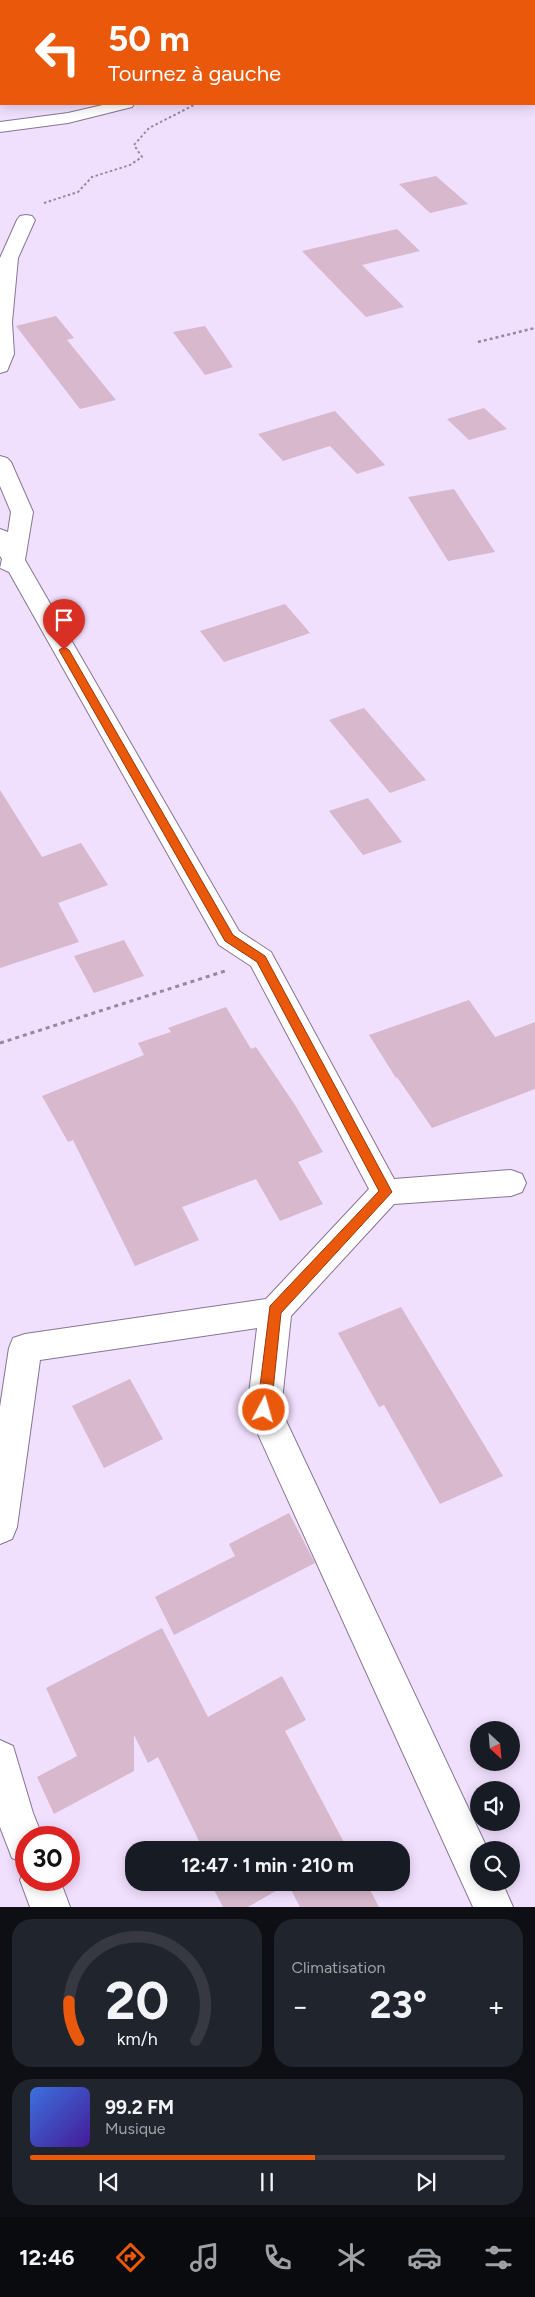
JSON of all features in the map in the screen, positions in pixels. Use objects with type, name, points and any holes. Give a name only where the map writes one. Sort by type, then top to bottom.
[{"type":"street","points":[[0,126],[68,118],[122,105]]},
{"type":"street","points":[[0,367],[4,354],[2,322],[9,258],[17,221]]},
{"type":"street","points":[[0,462],[22,512],[7,566]]},
{"type":"street","points":[[0,536],[7,566],[45,617],[229,938],[261,959],[386,1192]]},
{"type":"street","points":[[0,1527],[25,1348],[227,1320],[275,1310],[386,1192],[511,1183]]},
{"type":"street","points":[[275,1310],[264,1410],[470,1856]]},
{"type":"street","points":[[0,1759],[19,1826]]},
{"type":"street","points":[[44,1891],[50,1907]]},
{"type":"street","points":[[486,1891],[493,1907]]},
{"type":"path","points":[[17,221],[41,204],[78,192],[92,176],[130,165],[142,157],[134,145],[149,128],[194,105]]},
{"type":"path","points":[[478,342],[535,328]]},
{"type":"path","points":[[0,1042],[261,959]]},
{"type":"building","points":[[436,176],[468,204],[430,213],[399,184]]},
{"type":"building","points":[[397,229],[420,251],[362,265],[404,307],[366,317],[302,251]]},
{"type":"building","points":[[56,316],[74,338],[67,340],[116,400],[80,409],[16,326]]},
{"type":"building","points":[[205,326],[233,367],[205,375],[173,332]]},
{"type":"building","points":[[484,408],[507,429],[469,440],[447,419]]},
{"type":"building","points":[[335,411],[385,465],[357,474],[330,446],[283,461],[258,434]]},
{"type":"building","points":[[454,489],[495,552],[448,561],[408,497]]},
{"type":"building","points":[[285,604],[310,633],[224,662],[200,631]]},
{"type":"building","points":[[364,708],[426,780],[390,793],[329,720]]},
{"type":"building","points":[[0,790],[42,857],[81,843],[108,885],[58,903],[79,942],[0,968]]},
{"type":"building","points":[[368,798],[402,842],[363,855],[329,811]]},
{"type":"building","points":[[124,940],[144,976],[94,993],[74,956]]},
{"type":"building","points":[[469,1000],[495,1037],[535,1022],[535,1089],[432,1128],[396,1078],[369,1035]]},
{"type":"building","points":[[226,1007],[251,1049],[256,1047],[295,1105],[323,1152],[298,1162],[323,1204],[280,1221],[256,1179],[182,1207],[199,1240],[135,1266],[73,1140],[68,1142],[42,1096],[144,1055],[138,1043],[171,1032],[168,1028]]},
{"type":"building","points":[[401,1307],[503,1476],[440,1504],[384,1405],[379,1407],[338,1333]]},
{"type":"building","points":[[130,1379],[163,1439],[104,1468],[72,1406]]},
{"type":"building","points":[[289,1513],[315,1563],[174,1635],[155,1597],[235,1556],[229,1544]]},
{"type":"building","points":[[162,1628],[208,1717],[282,1676],[306,1720],[285,1731],[343,1841],[199,1841],[158,1757],[148,1763],[134,1735],[134,1771],[54,1814],[37,1777],[77,1756],[46,1688]]},
{"type":"building","points":[[215,1891],[276,1891],[248,1907],[223,1907]]},
{"type":"building","points":[[292,1891],[371,1891],[379,1907],[300,1907]]},
{"type":"route","points":[[64,650],[229,938],[261,959],[386,1192],[275,1310],[264,1410]]}]
